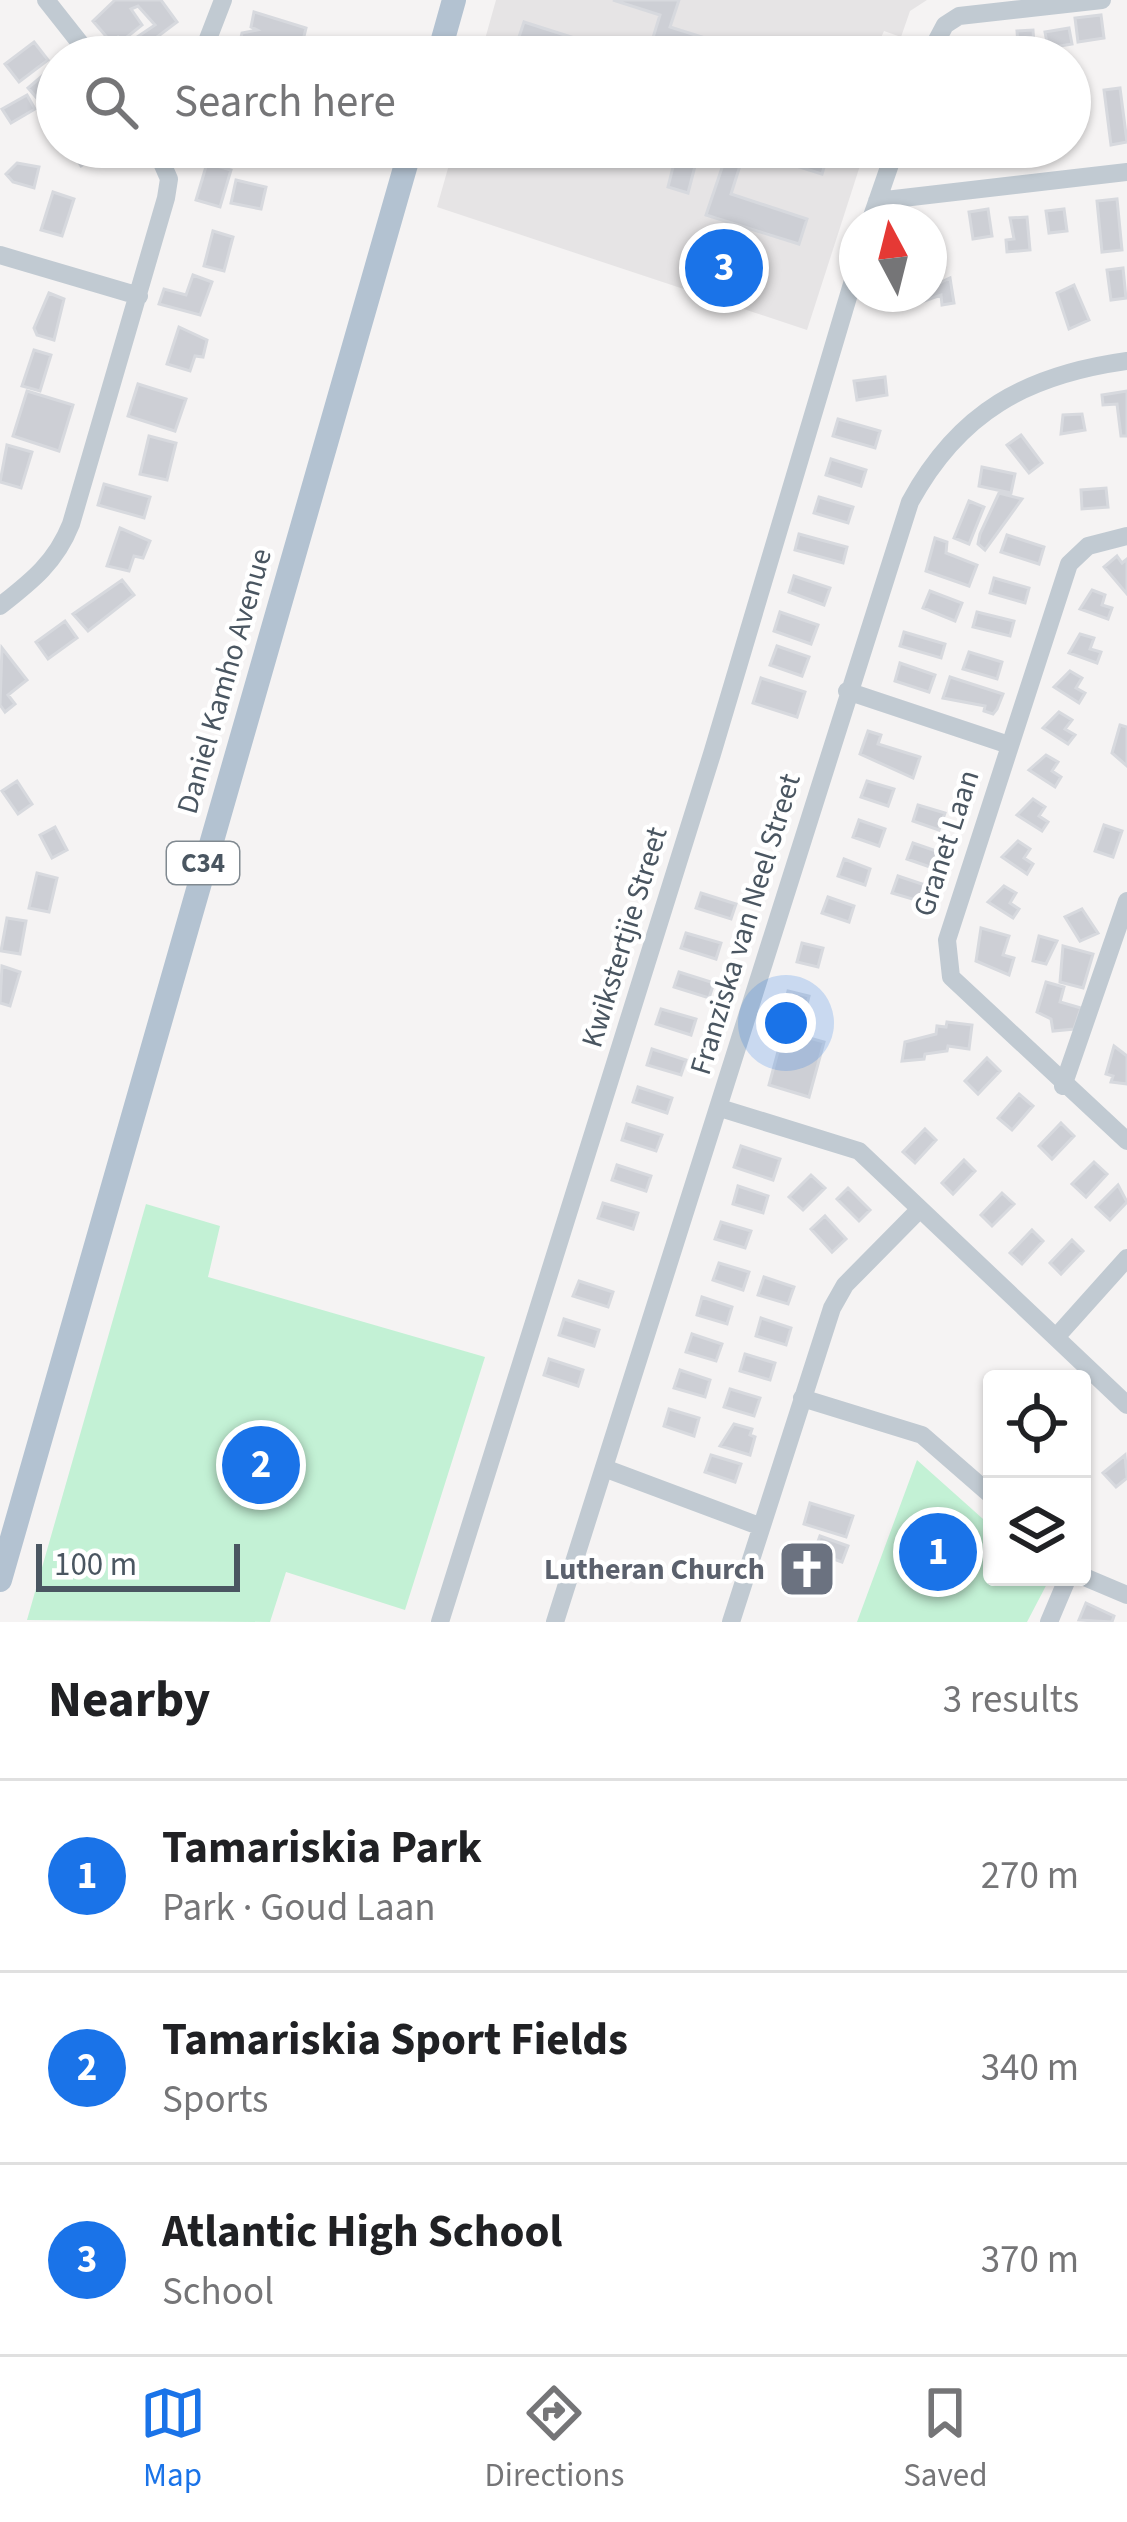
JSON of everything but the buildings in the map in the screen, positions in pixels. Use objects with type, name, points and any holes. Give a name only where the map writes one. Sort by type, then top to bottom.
[{"type":"main road","points":[[444,36],[454,0]]},
{"type":"main road","name":"Daniel Kamho Avenue","points":[[0,1580],[405,168]]},
{"type":"street","points":[[46,0],[74,36]]},
{"type":"street","points":[[209,36],[224,0]]},
{"type":"street","points":[[939,36],[959,16],[1102,0]]},
{"type":"street","points":[[1,602],[60,552],[139,296],[169,179],[164,168]]},
{"type":"street","points":[[876,204],[889,168]]},
{"type":"street","points":[[877,201],[1127,172]]},
{"type":"street","points":[[0,255],[139,296]]},
{"type":"street","name":"Kwikstertjie Street","points":[[440,1622],[712,754],[844,312]]},
{"type":"street","name":"Franziska van Neel Street","points":[[555,1622],[910,502],[934,459],[967,422],[1035,383],[1077,368],[1127,361]]},
{"type":"street","name":"Granet Laan","points":[[1127,536],[1088,546],[1069,564],[947,940],[952,977],[1127,1142]]},
{"type":"street","points":[[847,691],[1010,745]]},
{"type":"street","points":[[1063,1086],[1127,901]]},
{"type":"street","points":[[720,1108],[859,1151],[1127,1405]]},
{"type":"street","points":[[730,1622],[802,1398],[845,1285],[920,1209]]},
{"type":"street","points":[[1058,1335],[1127,1258]]},
{"type":"street","points":[[802,1398],[922,1435],[983,1488]]},
{"type":"street","points":[[604,1468],[760,1526]]},
{"type":"street","points":[[1091,1580],[1127,1595]]},
{"type":"street","points":[[1048,1622],[1065,1586]]},
{"type":"shaded area","points":[[496,0],[927,0],[910,11],[901,36],[884,31],[882,36],[486,36]]},
{"type":"shaded area","points":[[448,168],[859,168],[848,204],[839,204],[839,231],[807,330],[437,207]]},
{"type":"green space","points":[[146,1204],[220,1226],[208,1277],[485,1357],[405,1610],[286,1572],[270,1622],[27,1620]]},
{"type":"green space","points":[[917,1460],[983,1519],[983,1586],[1046,1586],[1027,1622],[857,1622]]},
{"type":"place","name":"Atlantic High School","points":[[724,268]]},
{"type":"place","name":"Tamariskia Sport Fields","points":[[261,1465]]},
{"type":"place","name":"Tamariskia Park","points":[[938,1552]]},
{"type":"place","name":"Lutheran Church","points":[[807,1569]]}]
